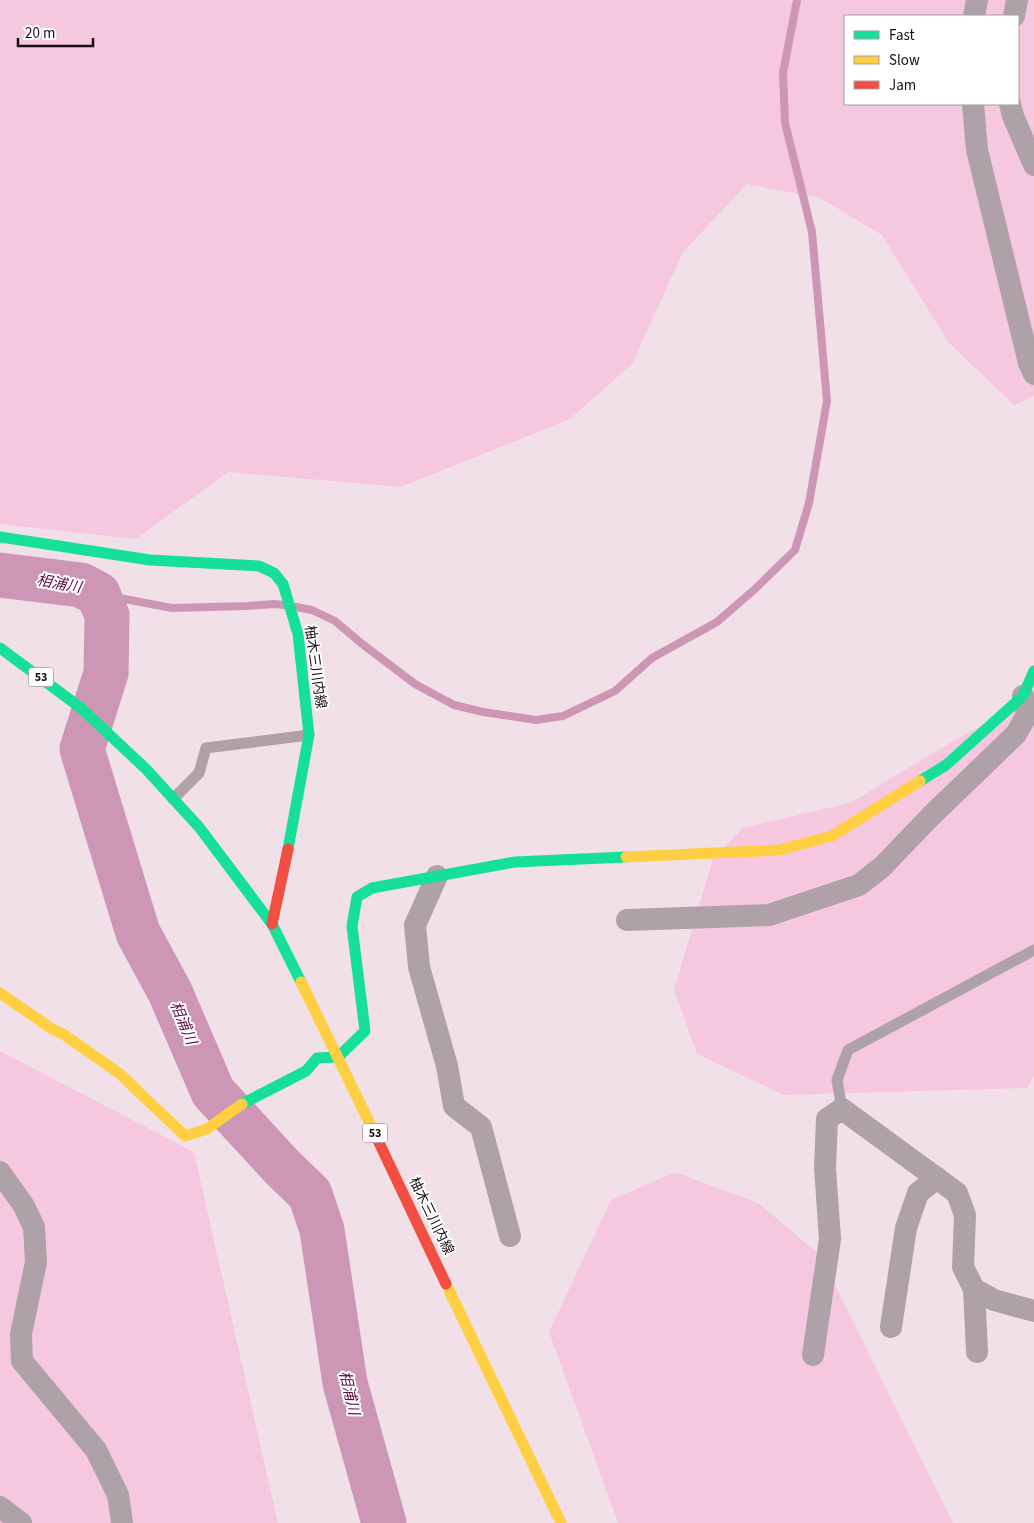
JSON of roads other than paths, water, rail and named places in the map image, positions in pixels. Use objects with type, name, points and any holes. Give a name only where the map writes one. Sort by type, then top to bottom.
[{"type":"street","points":[[974,15],[977,0]]},
{"type":"street","points":[[1014,15],[1017,0]]},
{"type":"street","points":[[973,105],[977,150],[1029,363],[1034,374]]},
{"type":"street","points":[[1010,105],[1034,165]]},
{"type":"street","name":"柚木三川内線","points":[[0,537],[150,560],[259,566],[274,573],[283,584],[298,634],[309,735],[292,832],[272,924]]},
{"type":"street","name":"柚木三川内線","points":[[0,648],[81,708],[146,769],[199,827],[272,924],[338,1057],[561,1523]]},
{"type":"street","points":[[0,993],[120,1074],[184,1136],[207,1128],[247,1100],[306,1070],[317,1058],[338,1057],[365,1031],[352,926],[357,897],[372,888],[515,862],[780,850],[832,836],[946,766],[1023,696],[1034,671]]},
{"type":"street","points":[[627,920],[769,915],[859,885],[882,868],[930,816],[1016,734],[1027,715],[1023,696]]},
{"type":"street","points":[[437,876],[415,925],[419,967],[447,1066],[454,1106],[481,1127],[510,1236]]},
{"type":"street","points":[[813,1355],[830,1239],[825,1168],[827,1119],[842,1110],[957,1193],[964,1215],[963,1267],[974,1289],[977,1352]]},
{"type":"street","points":[[0,1172],[24,1206],[34,1227],[36,1262],[20,1334],[22,1361],[96,1450],[118,1495],[122,1523]]},
{"type":"street","points":[[891,1327],[906,1228],[918,1193],[937,1178]]},
{"type":"street","points":[[974,1289],[994,1300],[1034,1310]]},
{"type":"street","points":[[0,1507],[21,1523]]},
{"type":"lane","points":[[173,799],[199,773],[206,748],[309,735]]},
{"type":"lane","points":[[842,1110],[837,1080],[848,1050],[1034,950]]},
{"type":"waterway","points":[[296,607],[312,610],[335,621],[415,684],[454,705],[483,712],[536,720],[563,716],[615,691],[652,658],[717,622],[755,589],[795,550],[809,503],[827,401],[812,232],[785,123],[783,73],[797,0]]},
{"type":"waterway","name":"相浦川","points":[[0,575],[81,585],[98,594],[107,615],[106,673],[82,749],[138,933],[170,992],[213,1092],[281,1166],[310,1194],[322,1230],[345,1383],[384,1523]]},
{"type":"waterway","points":[[98,594],[172,608],[284,605]]}]
